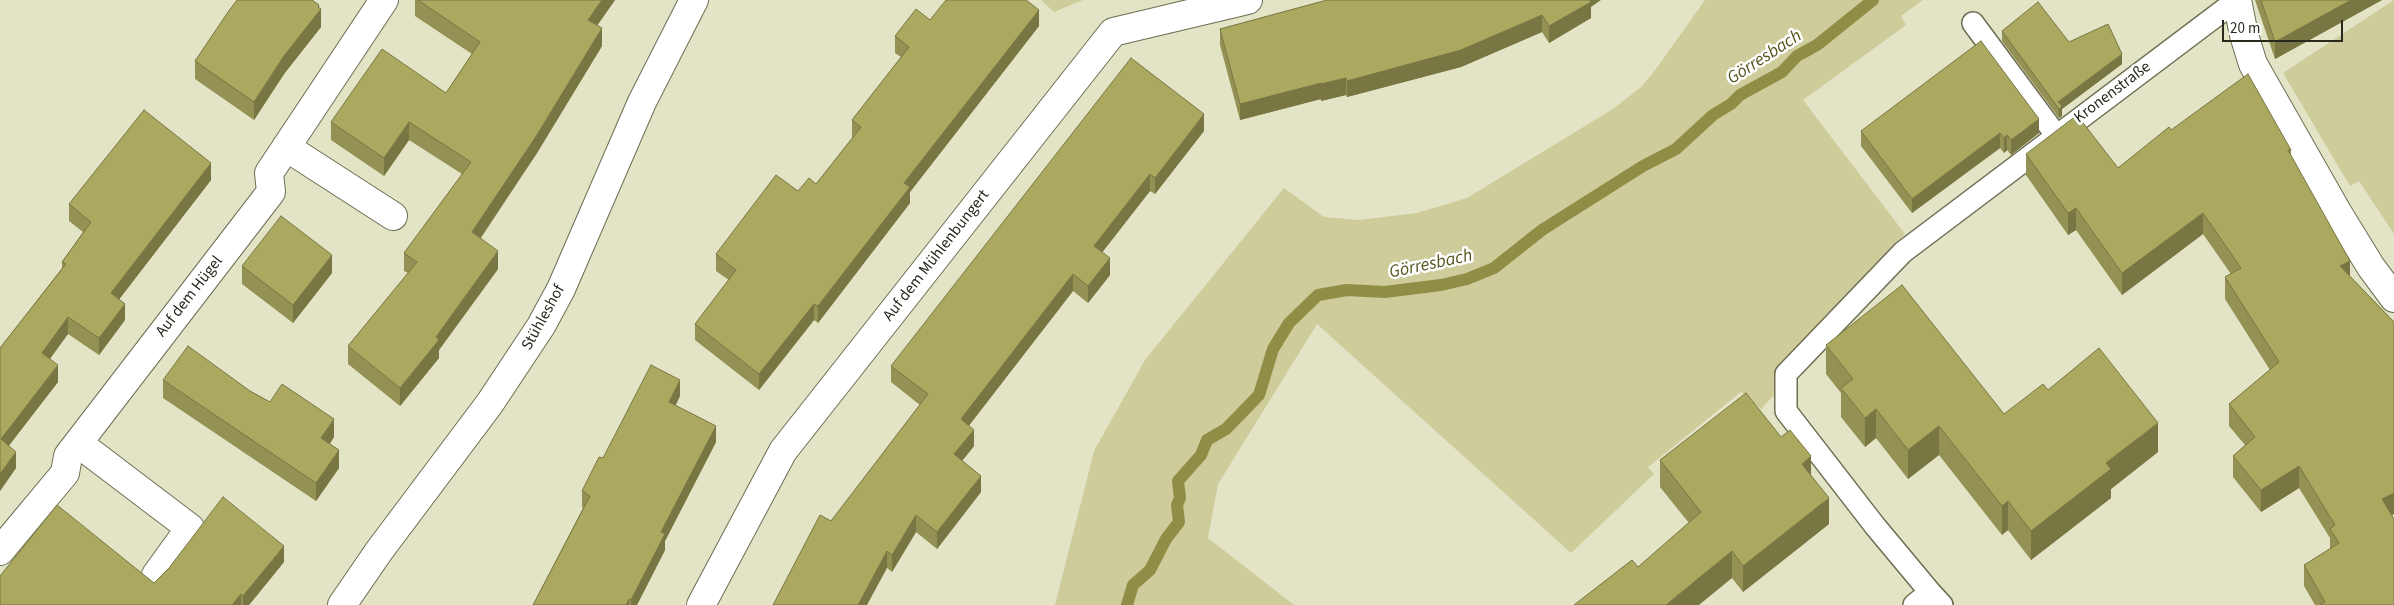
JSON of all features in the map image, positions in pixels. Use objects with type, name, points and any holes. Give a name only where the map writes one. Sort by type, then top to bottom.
[{"type":"street","name":"Auf dem Hügel","points":[[0,551],[65,474],[68,456],[78,442],[271,192],[269,173],[384,0]]},
{"type":"street","name":"Stühleshof","points":[[342,605],[379,551],[490,403],[541,326],[561,289],[642,102],[694,0]]},
{"type":"street","name":"Auf dem Mühlenbungert","points":[[701,605],[783,451],[1114,32],[1248,0]]},
{"type":"street","name":"Kronenstraße","points":[[2237,0],[2244,35],[2253,64],[2336,210],[2371,267],[2394,298]]},
{"type":"street","points":[[286,147],[393,216]]},
{"type":"street","points":[[78,442],[190,528],[156,575]]},
{"type":"lane","name":"Kronenstraße","points":[[1929,601],[1875,526],[1786,411],[1786,374],[1903,252],[2237,0]]},
{"type":"lane","points":[[1973,23],[2056,135]]},
{"type":"shaded area","points":[[1041,0],[1083,0],[1054,12]]},
{"type":"shaded area","points":[[1705,0],[1923,0],[1901,16],[1906,25],[1803,100],[1905,234],[1779,366],[1774,381],[1774,395],[1761,409],[1741,392],[1648,467],[1654,474],[1571,553],[1317,324],[1218,484],[1208,538],[1294,605],[1055,605],[1094,451],[1145,360],[1284,188],[1324,217],[1359,220],[1417,213],[1467,198],[1613,109],[1641,87]]},
{"type":"shaded area","points":[[2394,0],[2394,234],[2359,181],[2350,186],[2283,73]]},
{"type":"building","points":[[237,0],[312,0],[321,9],[284,56],[254,102],[195,61]]},
{"type":"building","points":[[418,0],[602,0],[588,20],[602,28],[537,135],[472,232],[498,251],[436,337],[439,340],[400,388],[348,346],[417,262],[404,253],[471,162],[409,122],[384,158],[331,122],[382,49],[446,93],[480,42]]},
{"type":"building","points":[[946,0],[1026,0],[1039,10],[904,183],[910,187],[818,306],[814,304],[759,374],[695,324],[736,270],[716,254],[776,175],[798,191],[809,178],[816,184],[861,127],[852,120],[909,47],[895,36],[916,9],[930,20]]},
{"type":"building","points":[[1327,0],[1590,0],[1591,2],[1549,26],[1542,15],[1461,50],[1347,81],[1346,78],[1321,83],[1240,104],[1220,29]]},
{"type":"building","points":[[2261,0],[2351,0],[2275,42]]},
{"type":"building","points":[[2038,2],[2069,42],[2108,24],[2122,54],[2058,102],[2062,106],[2059,109],[2002,31]]},
{"type":"building","points":[[1981,41],[2039,119],[2011,140],[2007,135],[2004,138],[2000,133],[1912,199],[1861,131]]},
{"type":"building","points":[[1131,58],[1204,114],[1155,178],[1150,174],[1094,246],[1110,258],[1088,286],[1073,274],[961,419],[974,430],[954,454],[981,476],[937,532],[916,515],[892,555],[887,551],[858,605],[773,605],[820,515],[831,521],[928,394],[891,366]]},
{"type":"building","points":[[2248,74],[2350,261],[2340,266],[2394,322],[2394,493],[2382,499],[2394,519],[2394,605],[2320,605],[2325,602],[2304,565],[2339,543],[2330,529],[2335,525],[2299,466],[2261,490],[2233,456],[2255,437],[2229,404],[2279,362],[2225,277],[2241,268],[2203,213],[2122,273],[2076,208],[2068,213],[2026,154],[2077,115],[2118,168],[2169,127],[2171,130]]},
{"type":"building","points":[[144,110],[211,163],[111,293],[125,304],[99,338],[68,317],[42,353],[58,365],[1,439],[16,452],[0,474],[0,348],[66,264],[62,262],[91,222],[69,204]]},
{"type":"building","points":[[281,216],[332,255],[293,305],[242,266]]},
{"type":"building","points":[[1902,285],[2004,414],[2043,384],[2048,390],[2099,348],[2158,423],[2106,463],[2111,469],[2031,531],[2008,501],[2002,506],[1939,426],[1908,450],[1876,409],[1865,418],[1841,388],[1853,379],[1826,345]]},
{"type":"building","points":[[188,346],[250,391],[270,402],[282,384],[334,419],[321,438],[339,450],[316,483],[163,380]]},
{"type":"building","points":[[651,365],[680,380],[669,402],[716,426],[661,532],[665,534],[631,600],[629,599],[626,605],[533,605],[590,496],[582,491],[599,457],[603,458]]},
{"type":"building","points":[[1746,393],[1781,437],[1790,430],[1811,456],[1802,464],[1829,498],[1743,566],[1732,551],[1666,605],[1574,605],[1632,560],[1638,567],[1701,512],[1660,460]]},
{"type":"building","points":[[223,497],[284,546],[243,596],[241,594],[232,605],[0,605],[0,576],[57,505],[154,583],[169,568]]},
{"type":"waterway","name":"Görresbach","points":[[1127,605],[1133,585],[1150,570],[1166,539],[1179,522],[1177,505],[1180,498],[1178,481],[1201,455],[1207,440],[1226,429],[1259,395],[1273,349],[1289,323],[1318,295],[1347,290],[1385,292],[1441,285],[1467,279],[1494,268],[1542,230],[1643,166],[1676,149],[1713,115],[1731,104],[1740,95],[1782,72],[1797,56],[1817,45],[1873,0]]}]
